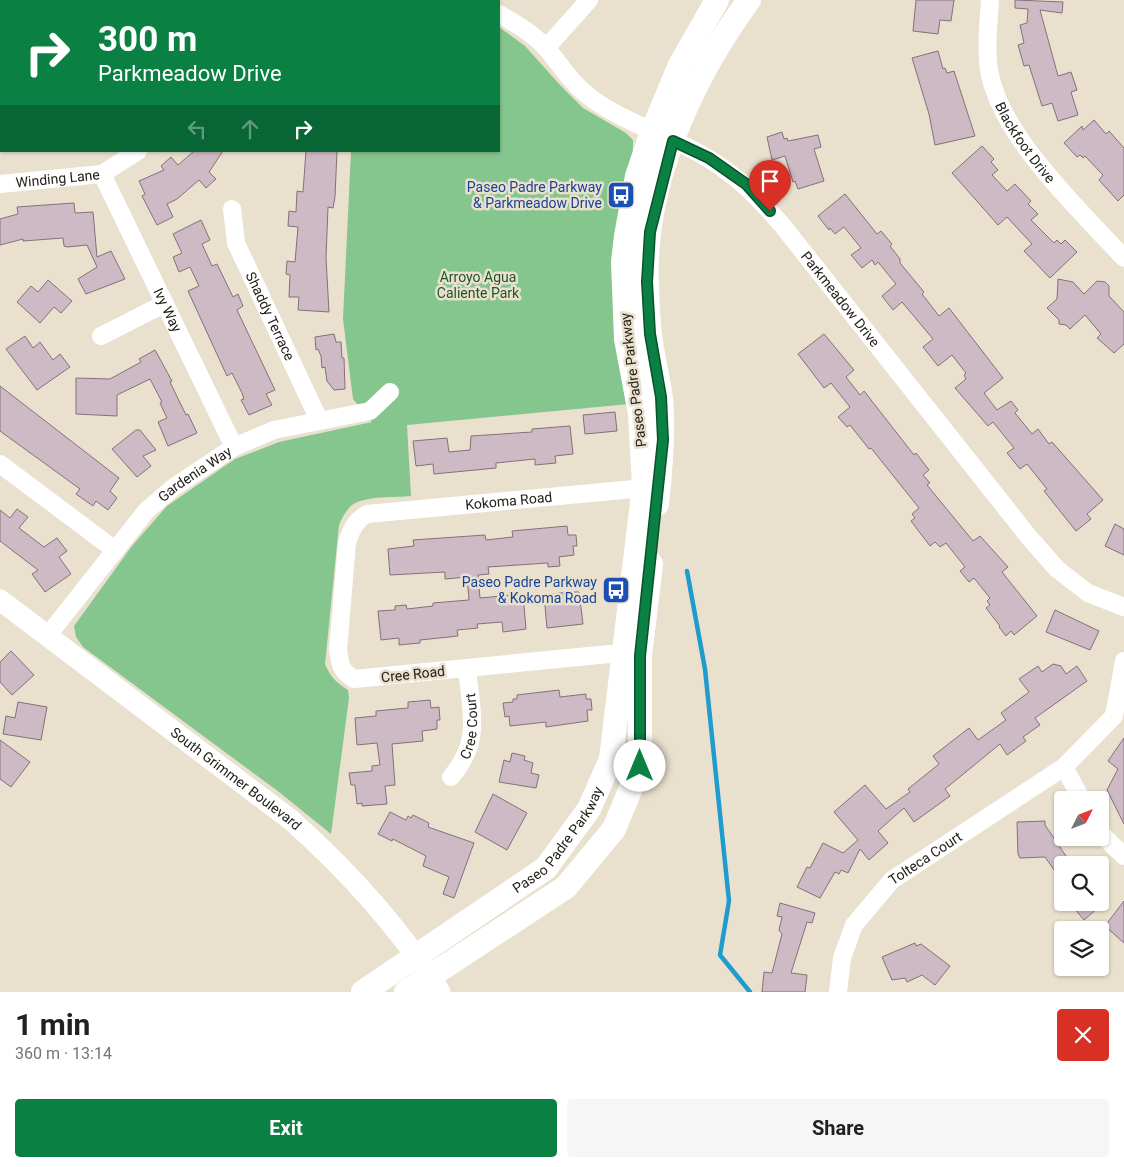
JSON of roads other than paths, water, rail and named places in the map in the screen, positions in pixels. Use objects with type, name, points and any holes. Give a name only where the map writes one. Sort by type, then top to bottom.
[{"type":"main road","name":"Paseo Padre Parkway","points":[[363,992],[546,868],[589,809],[611,759],[632,656],[652,486],[663,440],[661,397],[650,334],[647,282],[650,232],[662,136],[679,67],[718,0]]},
{"type":"main road","name":"Paseo Padre Parkway","points":[[662,136],[750,0]]},
{"type":"main road","name":"Paseo Padre Parkway","points":[[406,992],[434,984],[566,887],[614,829],[640,766],[632,656]]},
{"type":"street","points":[[546,48],[589,0]]},
{"type":"street","name":"Blackfoot Drive","points":[[990,0],[988,62],[997,99],[1022,144],[1124,258]]},
{"type":"street","name":"Parkmeadow Drive","points":[[500,15],[522,27],[546,48],[566,74],[591,98],[662,136],[709,158],[746,184],[782,225],[1034,543],[1057,569],[1088,593],[1124,607]]},
{"type":"street","name":"Winding Lane","points":[[0,184],[102,174],[136,152]]},
{"type":"street","name":"Ivy Way","points":[[102,174],[234,447]]},
{"type":"street","name":"Shaddy Terrace","points":[[232,209],[236,243],[319,420]]},
{"type":"street","points":[[101,336],[164,304]]},
{"type":"street","name":"Gardenia Way","points":[[48,634],[154,504],[174,487],[234,447],[274,430],[370,411],[390,392]]},
{"type":"street","points":[[0,464],[115,550]]},
{"type":"street","name":"Kokoma Road","points":[[358,519],[367,514],[379,512],[652,486]]},
{"type":"street","name":"Cree Road","points":[[358,519],[352,528],[347,543],[338,650],[340,666],[345,674],[354,679],[609,654],[632,656]]},
{"type":"street","name":"South Grimmer Boulevard","points":[[0,600],[48,634],[291,820],[356,882],[381,910],[434,984]]},
{"type":"street","name":"Tolteca Court","points":[[838,992],[842,958],[854,925],[892,880],[1064,767],[1114,716],[1124,661]]},
{"type":"street","name":"Cree Court","points":[[451,777],[464,762],[473,733],[467,668]]},
{"type":"street","points":[[1064,767],[1077,791]]},
{"type":"street","points":[[1109,842],[1124,856]]},
{"type":"waterway","points":[[687,571],[705,669],[729,901],[720,955],[750,992]]},
{"type":"place","name":"Paseo Padre Parkway & Parkmeadow Drive","points":[[621,195]]},
{"type":"place","name":"Paseo Padre Parkway & Kokoma Road","points":[[616,590]]},
{"type":"park label","name":"Arroyo Agua Caliente Park","points":[[478,286]]}]
